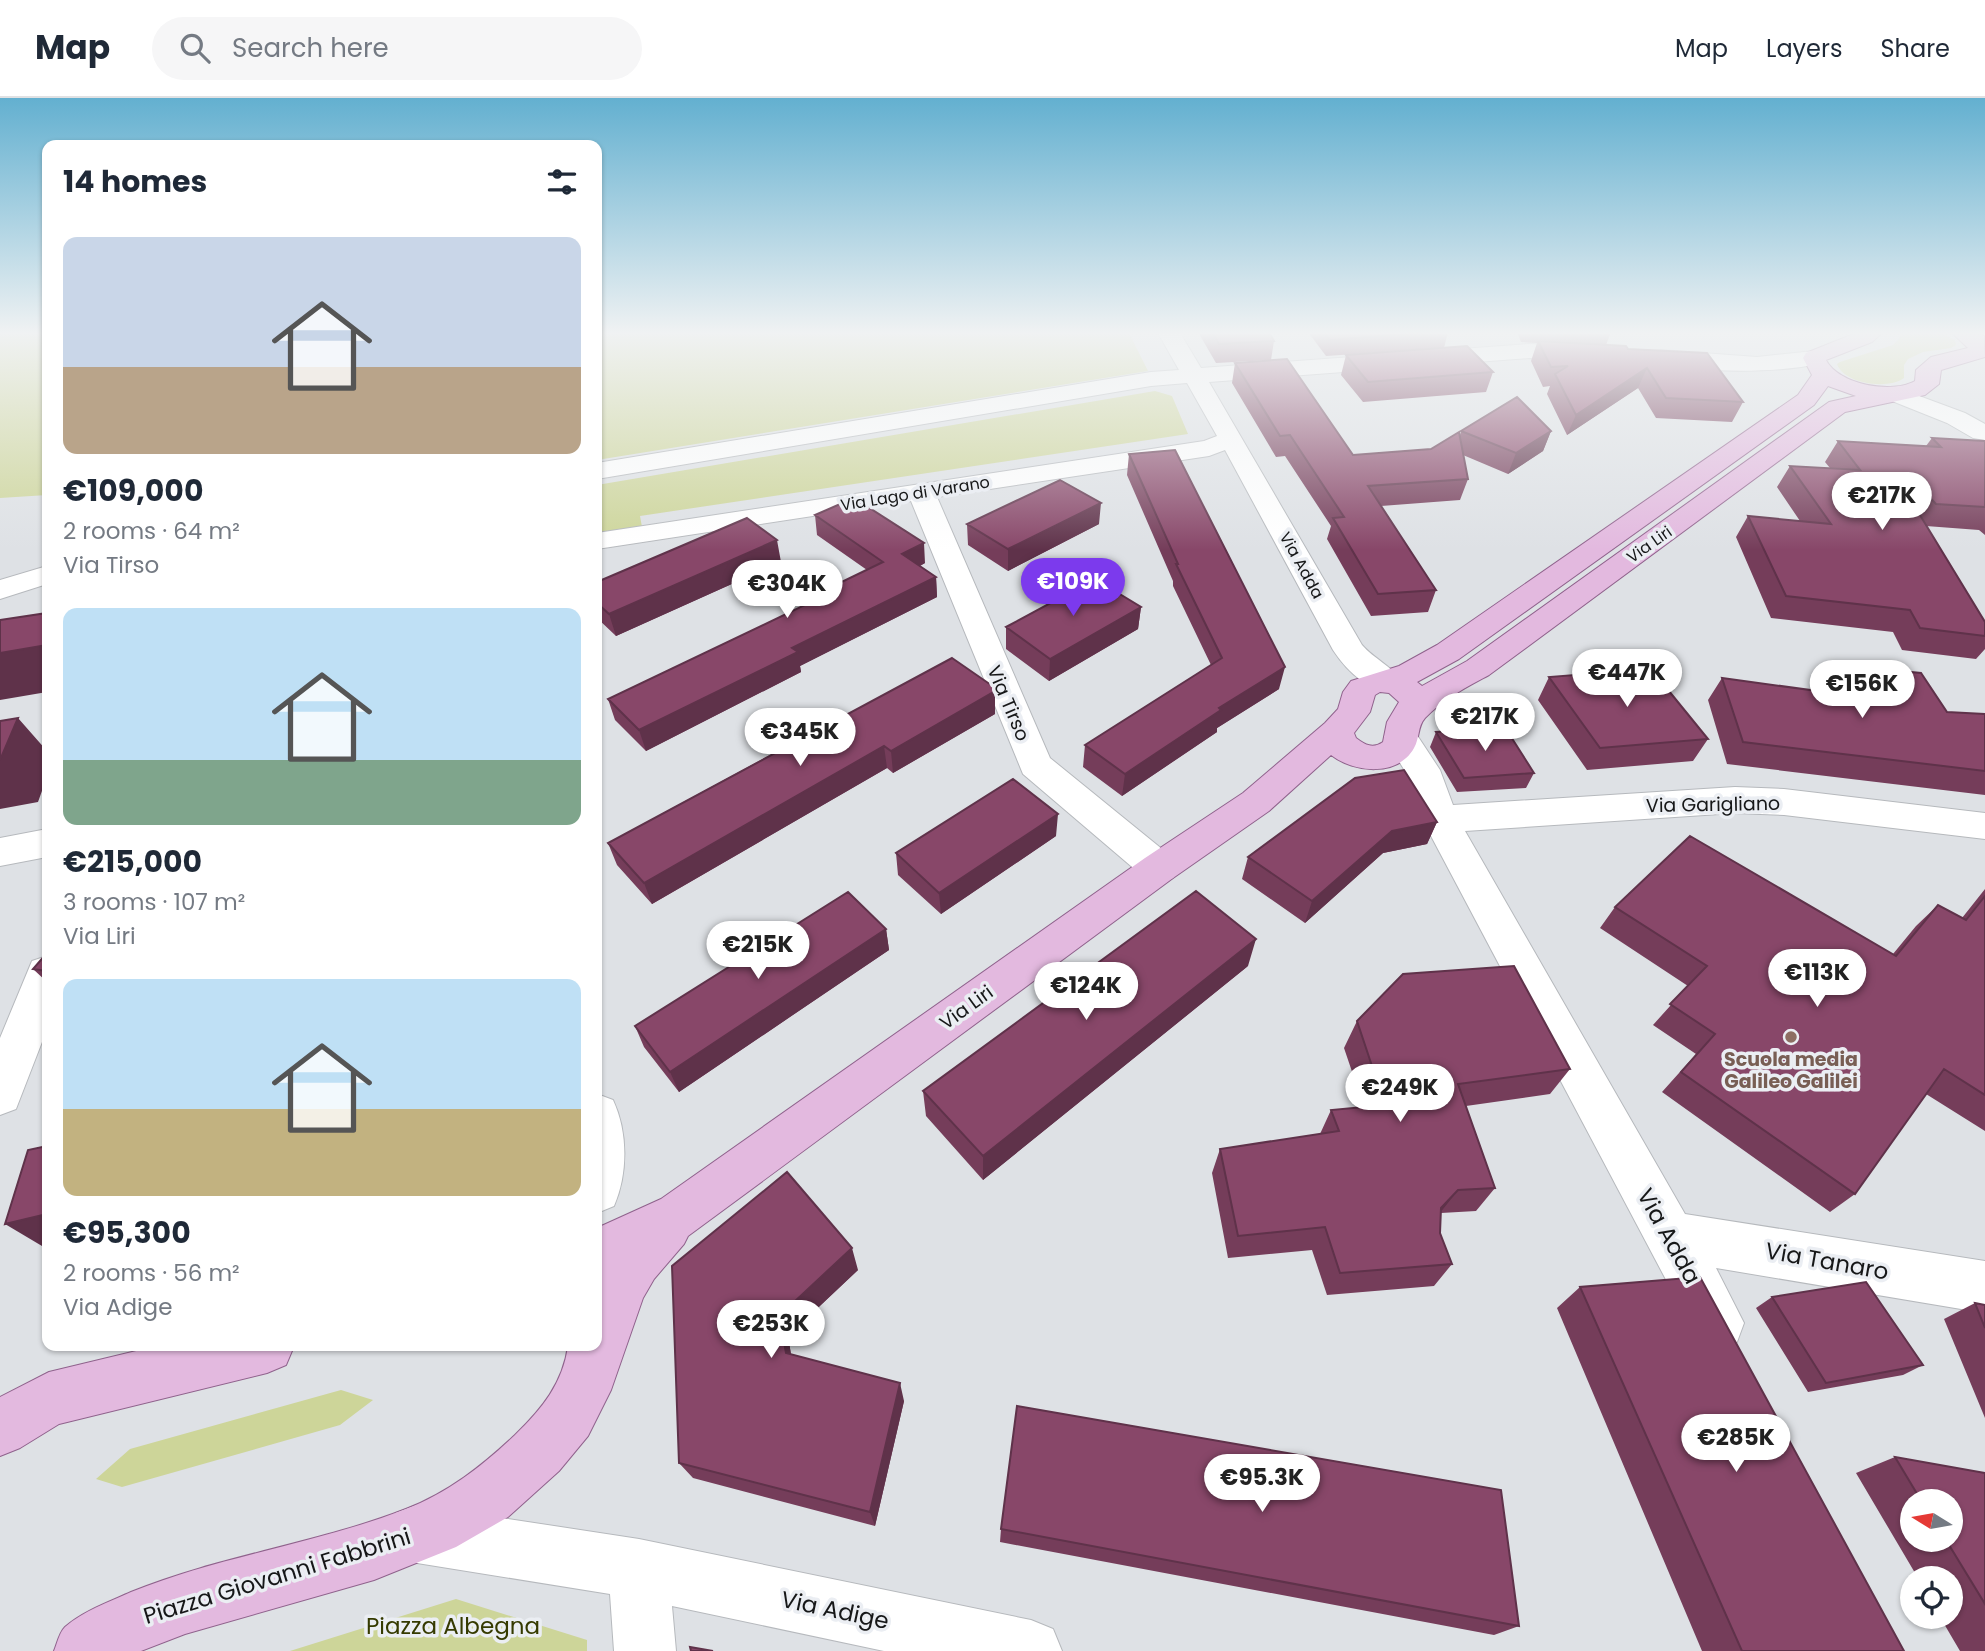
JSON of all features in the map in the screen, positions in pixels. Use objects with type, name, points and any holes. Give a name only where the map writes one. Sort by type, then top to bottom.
[{"type":"main road","name":"Via Liri","points":[[602,1333],[622,1284],[636,1261],[678,1216],[1159,868],[1256,802],[1337,731],[1353,712],[1362,688],[1410,673],[1460,644],[1798,405]]},
{"type":"main road","name":"Via Liri","points":[[1256,802],[1361,757],[1385,756],[1394,752],[1400,745],[1406,725],[1448,684],[1478,668],[1837,407],[1844,405]]},
{"type":"main road","points":[[1385,681],[1402,686],[1414,696],[1416,702],[1406,725]]},
{"type":"main road","points":[[1337,731],[1341,744],[1361,757]]},
{"type":"main road","name":"Via Liri","points":[[602,1251],[678,1216]]},
{"type":"main road","points":[[0,1428],[25,1399],[244,1351]]},
{"type":"main road","name":"Piazza Giovanni Fabbrini","points":[[85,1651],[125,1624],[158,1611],[300,1573],[417,1534],[488,1497],[553,1438],[579,1402],[594,1352]]},
{"type":"street","points":[[602,470],[993,405]]},
{"type":"street","name":"Via Adda","points":[[1210,405],[1349,650],[1362,664],[1385,681]]},
{"type":"street","points":[[1924,405],[1956,418],[1983,434]]},
{"type":"street","points":[[1954,405],[1983,434]]},
{"type":"street","name":"Via Lago di Varano","points":[[602,540],[1209,448],[1231,439]]},
{"type":"street","name":"Via Tirso","points":[[921,492],[1035,765],[1159,868]]},
{"type":"street","points":[[0,590],[42,577]]},
{"type":"street","name":"Via Adda","points":[[1406,725],[1440,819],[1742,1366]]},
{"type":"street","name":"Via Adda","points":[[1361,757],[1397,771],[1440,819]]},
{"type":"street","name":"Via Garigliano","points":[[1440,819],[1735,800],[1784,802],[1985,825]]},
{"type":"street","points":[[0,852],[42,844]]},
{"type":"street","points":[[0,1095],[42,986]]},
{"type":"street","name":"Via Tanaro","points":[[1669,1236],[1985,1287]]},
{"type":"street","name":"Via Adige","points":[[417,1534],[639,1569],[1031,1651]]},
{"type":"street","points":[[639,1569],[645,1651]]},
{"type":"green space","points":[[0,405],[42,405],[42,495],[0,498]]},
{"type":"green space","points":[[602,405],[935,405],[602,459]]},
{"type":"green space","points":[[1069,405],[1176,405],[1188,434],[640,516],[642,527],[602,532],[602,484]]},
{"type":"green space","points":[[341,1390],[373,1400],[340,1425],[122,1487],[96,1479],[130,1449]]},
{"type":"green space","name":"Piazza Albegna","points":[[456,1599],[587,1640],[587,1651],[290,1651]]},
{"type":"building","points":[[1261,405],[1319,405],[1353,455],[1431,449],[1459,432],[1468,479],[1368,486],[1436,590],[1378,594],[1333,518],[1344,517],[1290,435],[1280,436]]},
{"type":"building","points":[[1503,405],[1525,405],[1551,431],[1516,453],[1461,431]]},
{"type":"building","points":[[1571,405],[1590,405],[1576,415]]},
{"type":"building","points":[[1932,438],[1985,441],[1985,507],[1936,504],[1925,492],[1912,502],[1985,622],[1985,636],[1920,628],[1910,610],[1786,596],[1748,516],[1831,524],[1790,466],[1860,470],[1838,441],[1941,447]]},
{"type":"building","points":[[1175,450],[1285,667],[1219,708],[1221,710],[1125,774],[1085,745],[1222,658],[1176,564],[1129,454]]},
{"type":"building","points":[[1060,480],[1101,503],[1008,549],[967,524]]},
{"type":"building","points":[[854,498],[924,543],[902,554],[936,577],[792,648],[798,652],[639,730],[608,699],[805,605],[800,602],[883,562],[815,515]]},
{"type":"building","points":[[747,518],[777,540],[609,614],[602,608],[602,580]]},
{"type":"building","points":[[1095,579],[1141,607],[1050,659],[1006,627]]},
{"type":"building","points":[[42,614],[42,646],[0,653],[0,620]]},
{"type":"building","points":[[952,658],[994,687],[995,691],[891,751],[884,746],[644,883],[608,843]]},
{"type":"building","points":[[1849,666],[1921,673],[1947,712],[1985,714],[1985,771],[1743,742],[1722,678],[1869,698]]},
{"type":"building","points":[[1651,669],[1708,739],[1600,748],[1549,677]]},
{"type":"building","points":[[18,718],[0,760],[0,721]]},
{"type":"building","points":[[1506,729],[1534,773],[1464,778],[1436,732]]},
{"type":"building","points":[[1404,770],[1437,822],[1392,831],[1312,901],[1248,857],[1355,778]]},
{"type":"building","points":[[1013,779],[1058,814],[939,893],[896,853]]},
{"type":"building","points":[[1690,836],[1896,956],[1938,905],[1966,920],[1985,896],[1985,1095],[1944,1069],[1855,1194],[1681,1072],[1715,1034],[1670,1004],[1707,966],[1615,907]]},
{"type":"building","points":[[1196,891],[1256,939],[983,1156],[923,1091]]},
{"type":"building","points":[[848,892],[886,929],[670,1072],[635,1026]]},
{"type":"building","points":[[42,959],[42,970],[33,969]]},
{"type":"building","points":[[1514,966],[1570,1069],[1458,1084],[1495,1188],[1458,1190],[1441,1208],[1440,1233],[1452,1264],[1340,1273],[1325,1227],[1238,1236],[1220,1149],[1339,1131],[1331,1110],[1385,1105],[1357,1021],[1403,974]]},
{"type":"building","points":[[42,1147],[42,1215],[5,1224],[28,1150]]},
{"type":"building","points":[[787,1172],[852,1248],[779,1316],[786,1353],[900,1383],[870,1512],[679,1463],[672,1266]]},
{"type":"building","points":[[1700,1277],[1904,1651],[1742,1651],[1580,1287]]},
{"type":"building","points":[[1866,1282],[1923,1365],[1826,1383],[1772,1297]]},
{"type":"building","points":[[1975,1303],[1985,1305],[1985,1328]]},
{"type":"building","points":[[1017,1406],[1501,1490],[1519,1626],[1001,1529]]},
{"type":"building","points":[[1895,1457],[1985,1473],[1985,1604],[1953,1552],[1964,1552],[1964,1489],[1914,1489]]},
{"type":"building","points":[[690,1647],[713,1651],[691,1651]]},
{"type":"place","name":"Scuola media Galileo Galilei","points":[[1791,1037]]}]
